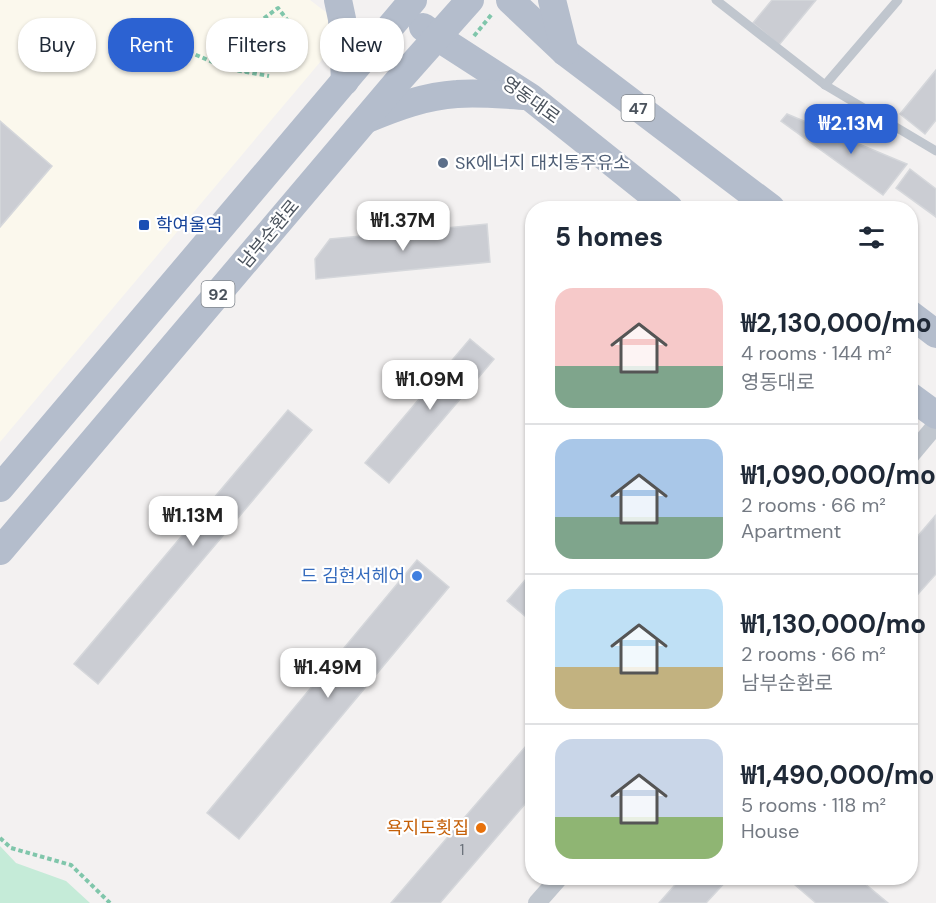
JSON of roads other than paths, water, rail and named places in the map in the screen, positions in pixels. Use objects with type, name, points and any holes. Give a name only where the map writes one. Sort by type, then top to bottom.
[{"type":"main road","points":[[338,0],[342,19],[345,81]]},
{"type":"main road","name":"남부순환로","points":[[0,551],[365,120],[470,0]]},
{"type":"main road","name":"47","points":[[510,0],[565,52],[762,201]]},
{"type":"main road","points":[[552,0],[565,52]]},
{"type":"main road","name":"92","points":[[0,488],[345,81],[402,4]]},
{"type":"main road","name":"영동대로","points":[[402,4],[436,37],[530,96],[660,201]]},
{"type":"main road","points":[[365,120],[400,106],[441,96],[458,94],[530,96]]},
{"type":"main road","points":[[918,320],[936,334]]},
{"type":"main road","points":[[918,402],[936,415]]},
{"type":"street","points":[[918,446],[936,425]]},
{"type":"street","points":[[537,903],[553,885]]},
{"type":"lane","points":[[716,0],[825,86],[936,151]]},
{"type":"lane","points":[[825,86],[898,0]]},
{"type":"place","name":"SK에너지 대치동주유소","points":[[443,163]]},
{"type":"place","name":"학여울역","points":[[144,225]]},
{"type":"place","name":"드 김현서헤어","points":[[417,576]]},
{"type":"place","name":"욕지도횟집","points":[[481,828]]}]
